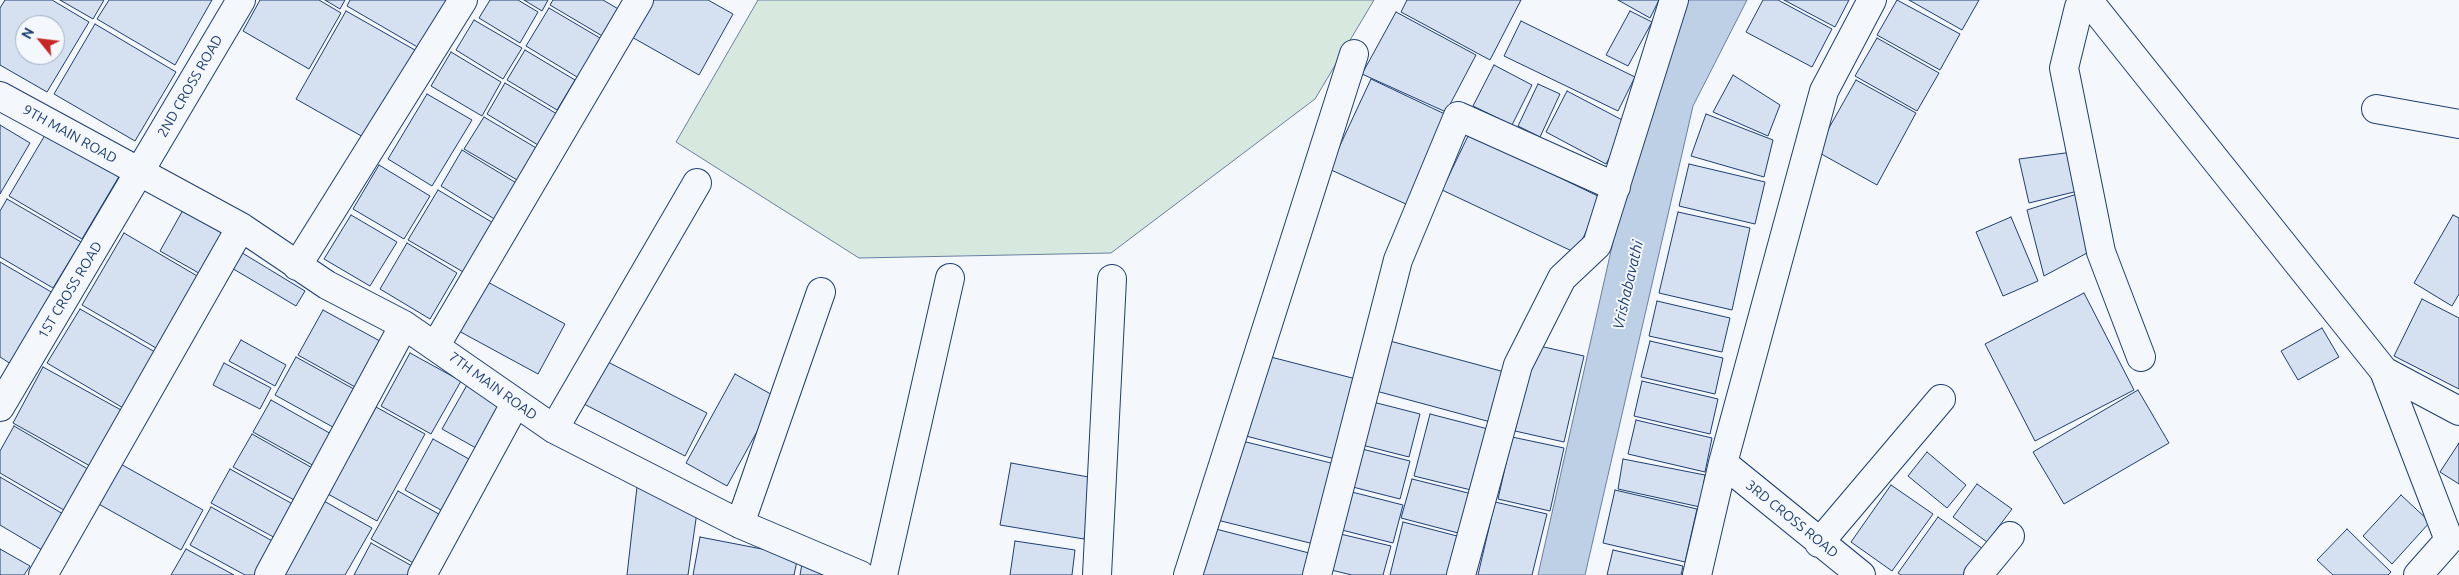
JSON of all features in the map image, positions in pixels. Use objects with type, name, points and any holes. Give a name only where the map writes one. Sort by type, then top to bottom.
[{"type":"street","name":"2ND CROSS ROAD","points":[[140,172],[241,0]]},
{"type":"street","points":[[296,266],[463,0]]},
{"type":"street","points":[[436,345],[639,0]]},
{"type":"street","points":[[1460,575],[1518,365],[1562,278],[1598,246],[1674,0]]},
{"type":"street","points":[[1697,575],[1723,463],[1824,91],[1872,0]]},
{"type":"street","points":[[2140,357],[2101,252],[2064,68],[2079,7],[2087,0],[2384,371],[2454,543],[2418,575]]},
{"type":"street","points":[[1188,575],[1354,54]]},
{"type":"street","name":"9TH MAIN ROAD","points":[[0,96],[140,172]]},
{"type":"street","points":[[2376,108],[2459,124]]},
{"type":"street","points":[[1317,575],[1398,260],[1458,116],[1616,187]]},
{"type":"street","name":"7TH MAIN ROAD","points":[[140,172],[241,227],[296,266],[327,285],[404,325],[436,345],[514,404],[554,429],[740,524],[860,575]]},
{"type":"street","name":"1ST CROSS ROAD","points":[[0,408],[140,172]]},
{"type":"street","points":[[554,429],[697,183]]},
{"type":"street","points":[[43,575],[241,227]]},
{"type":"street","points":[[883,575],[950,278]]},
{"type":"street","points":[[1097,575],[1112,279]]},
{"type":"street","points":[[740,524],[821,292]]},
{"type":"street","points":[[269,575],[404,325]]},
{"type":"street","points":[[2384,371],[2459,411]]},
{"type":"street","points":[[1820,543],[1942,399]]},
{"type":"street","points":[[422,575],[514,404]]},
{"type":"street","name":"3RD CROSS ROAD","points":[[1723,463],[1861,575]]},
{"type":"street","points":[[1978,575],[2010,536]]},
{"type":"shaded area","points":[[758,0],[1374,0],[1315,99],[1111,253],[859,258],[676,142]]},
{"type":"water","name":"Vrishabavathi","points":[[1687,0],[1747,0],[1693,106],[1585,575],[1538,575],[1615,233]]},
{"type":"building","points":[[5,0],[52,0],[89,22],[65,62],[65,15],[15,15],[15,65],[63,65],[47,92],[0,65],[0,8]]},
{"type":"building","points":[[60,0],[104,0],[93,19]]},
{"type":"building","points":[[109,0],[212,0],[175,65],[97,19]]},
{"type":"building","points":[[260,0],[319,0],[341,13],[309,69],[243,31]]},
{"type":"building","points":[[325,0],[345,0],[340,9]]},
{"type":"building","points":[[350,0],[456,0],[426,52],[347,6]]},
{"type":"building","points":[[490,0],[518,0],[538,12],[520,43],[479,18]]},
{"type":"building","points":[[524,0],[548,0],[542,11]]},
{"type":"building","points":[[553,0],[603,0],[620,10],[604,37],[550,5]]},
{"type":"building","points":[[651,0],[708,0],[733,14],[699,75],[630,36]]},
{"type":"building","points":[[1407,0],[1521,0],[1490,60],[1401,12]]},
{"type":"building","points":[[1618,0],[1659,0],[1650,18]]},
{"type":"building","points":[[1763,0],[1778,0],[1832,29],[1812,67],[1746,32]]},
{"type":"building","points":[[1784,0],[1849,0],[1835,27]]},
{"type":"building","points":[[1897,0],[1960,34],[1940,70],[1877,35]]},
{"type":"building","points":[[1909,0],[1979,0],[1962,30]]},
{"type":"building","points":[[549,8],[605,41],[582,80],[526,46]]},
{"type":"building","points":[[346,11],[422,54],[372,142],[296,99]]},
{"type":"building","points":[[1630,11],[1652,22],[1628,66],[1606,55]]},
{"type":"building","points":[[1396,12],[1476,55],[1446,112],[1362,74]]},
{"type":"building","points":[[474,20],[522,48],[503,79],[456,50]]},
{"type":"building","points":[[1521,21],[1635,77],[1618,111],[1504,56]]},
{"type":"building","points":[[95,24],[176,72],[135,141],[54,94]]},
{"type":"building","points":[[1877,38],[1939,73],[1917,111],[1855,76]]},
{"type":"building","points":[[525,50],[575,80],[557,110],[507,80]]},
{"type":"building","points":[[451,52],[501,82],[482,116],[431,86]]},
{"type":"building","points":[[1494,65],[1532,85],[1512,125],[1473,106]]},
{"type":"building","points":[[1733,75],[1780,105],[1768,136],[1713,112]]},
{"type":"building","points":[[1371,79],[1449,116],[1408,205],[1329,169]]},
{"type":"building","points":[[1856,80],[1916,113],[1877,185],[1816,151]]},
{"type":"building","points":[[505,83],[557,114],[538,145],[487,114]]},
{"type":"building","points":[[1538,84],[1560,94],[1540,137],[1518,126]]},
{"type":"building","points":[[1567,91],[1628,123],[1606,164],[1546,132]]},
{"type":"building","points":[[427,94],[472,120],[432,186],[388,159]]},
{"type":"building","points":[[1706,114],[1773,140],[1764,177],[1691,156]]},
{"type":"building","points":[[484,117],[538,149],[519,181],[464,149]]},
{"type":"building","points":[[0,125],[30,143],[0,194]]},
{"type":"building","points":[[48,130],[121,173],[82,239],[9,196]]},
{"type":"building","points":[[1469,134],[1602,198],[1576,253],[1442,190]]},
{"type":"building","points":[[462,150],[518,184],[496,220],[441,186]]},
{"type":"building","points":[[2073,152],[2078,191],[2029,203],[2019,159]]},
{"type":"building","points":[[1689,164],[1765,182],[1755,224],[1679,206]]},
{"type":"building","points":[[379,165],[430,196],[404,239],[353,209]]},
{"type":"building","points":[[438,190],[495,224],[465,273],[408,240]]},
{"type":"building","points":[[2077,194],[2087,253],[2044,276],[2027,210]]},
{"type":"building","points":[[7,199],[81,242],[53,288],[0,257],[0,211]]},
{"type":"building","points":[[183,210],[227,236],[204,276],[160,251]]},
{"type":"building","points":[[1678,212],[1750,228],[1732,310],[1659,293]]},
{"type":"building","points":[[351,215],[397,242],[370,286],[324,259]]},
{"type":"building","points":[[2453,215],[2459,218],[2459,294],[2452,306],[2414,283]]},
{"type":"building","points":[[2011,217],[2038,281],[2003,296],[1976,232]]},
{"type":"building","points":[[124,233],[204,280],[163,352],[82,305]]},
{"type":"building","points":[[407,243],[457,273],[430,319],[380,289]]},
{"type":"building","points":[[239,251],[305,291],[296,306],[230,267]]},
{"type":"building","points":[[0,262],[53,293],[11,364],[0,357]]},
{"type":"building","points":[[484,280],[565,324],[538,374],[457,330]]},
{"type":"building","points":[[2084,293],[2134,390],[2035,441],[1985,344]]},
{"type":"building","points":[[2422,299],[2459,318],[2459,389],[2394,356]]},
{"type":"building","points":[[1657,301],[1730,318],[1722,352],[1649,336]]},
{"type":"building","points":[[80,309],[162,356],[130,412],[47,363]]},
{"type":"building","points":[[323,310],[389,346],[364,392],[298,355]]},
{"type":"building","points":[[2322,328],[2339,357],[2298,380],[2281,351]]},
{"type":"building","points":[[241,340],[286,365],[275,386],[229,361]]},
{"type":"building","points":[[1390,341],[1512,374],[1498,424],[1376,391]]},
{"type":"building","points":[[1650,341],[1723,358],[1715,394],[1641,377]]},
{"type":"building","points":[[1535,345],[1584,356],[1564,442],[1515,431]]},
{"type":"building","points":[[410,353],[461,381],[431,434],[381,406]]},
{"type":"building","points":[[1263,355],[1360,380],[1339,460],[1242,435]]},
{"type":"building","points":[[296,357],[361,393],[340,431],[275,395]]},
{"type":"building","points":[[606,361],[707,413],[685,456],[584,404]]},
{"type":"building","points":[[224,363],[271,388],[260,409],[213,385]]},
{"type":"building","points":[[43,367],[121,410],[90,466],[13,423]]},
{"type":"building","points":[[735,374],[776,397],[727,486],[686,463]]},
{"type":"building","points":[[1642,381],[1718,399],[1710,434],[1634,416]]},
{"type":"building","points":[[467,385],[500,403],[476,448],[442,429]]},
{"type":"building","points":[[2138,390],[2169,443],[2064,504],[2033,452]]},
{"type":"building","points":[[271,400],[333,435],[316,467],[253,432]]},
{"type":"building","points":[[1365,400],[1420,414],[1409,457],[1354,443]]},
{"type":"building","points":[[376,407],[425,434],[377,521],[328,494]]},
{"type":"building","points":[[1430,414],[1492,430],[1475,491],[1414,476]]},
{"type":"building","points":[[1636,420],[1712,438],[1705,472],[1628,454]]},
{"type":"building","points":[[14,426],[93,472],[69,513],[0,473],[0,451]]},
{"type":"building","points":[[252,434],[316,470],[298,502],[233,467]]},
{"type":"building","points":[[1512,437],[1564,448],[1550,511],[1498,499]]},
{"type":"building","points":[[433,439],[476,463],[448,514],[405,490]]},
{"type":"building","points":[[1234,439],[1335,464],[1314,544],[1209,518]]},
{"type":"building","points":[[2459,443],[2459,484],[2440,472]]},
{"type":"building","points":[[1354,447],[1410,461],[1400,499],[1345,485]]},
{"type":"building","points":[[1927,452],[1966,485],[1947,508],[1908,476]]},
{"type":"building","points":[[1623,459],[1705,475],[1700,507],[1618,489]]},
{"type":"building","points":[[117,462],[203,510],[181,550],[95,502]]},
{"type":"building","points":[[1011,463],[1094,478],[1084,539],[1000,525]]},
{"type":"building","points":[[230,469],[298,507],[279,540],[211,503]]},
{"type":"building","points":[[0,477],[70,518],[49,554],[0,525]]},
{"type":"building","points":[[1412,479],[1472,494],[1462,534],[1401,518]]},
{"type":"building","points":[[1977,484],[2012,509],[1987,542],[1953,517]]},
{"type":"building","points":[[1891,485],[1933,514],[1892,571],[1851,542]]},
{"type":"building","points":[[637,487],[697,512],[688,575],[627,575]]},
{"type":"building","points":[[1344,490],[1403,505],[1393,543],[1334,528]]},
{"type":"building","points":[[1615,490],[1697,509],[1685,562],[1603,543]]},
{"type":"building","points":[[398,491],[444,517],[417,565],[371,539]]},
{"type":"building","points":[[2401,495],[2430,522],[2392,564],[2363,536]]},
{"type":"building","points":[[322,500],[372,528],[345,575],[285,575],[282,573]]},
{"type":"building","points":[[1495,502],[1547,514],[1532,575],[1478,575]]},
{"type":"building","points":[[211,507],[276,543],[258,575],[245,575],[190,545]]},
{"type":"building","points":[[1938,517],[1983,549],[1964,575],[1901,575],[1898,573]]},
{"type":"building","points":[[1403,522],[1461,537],[1451,575],[1390,575]]},
{"type":"building","points":[[1208,527],[1309,553],[1303,575],[1195,575]]},
{"type":"building","points":[[2347,529],[2391,572],[2388,575],[2333,575],[2317,560]]},
{"type":"building","points":[[1336,533],[1391,546],[1383,575],[1352,575],[1327,569]]},
{"type":"building","points":[[700,537],[798,556],[794,575],[693,575]]},
{"type":"building","points":[[1015,541],[1075,550],[1072,575],[1010,575]]},
{"type":"building","points":[[371,543],[421,571],[418,575],[354,575]]},
{"type":"building","points":[[0,549],[30,566],[24,575],[0,575]]},
{"type":"building","points":[[186,549],[234,575],[171,575]]},
{"type":"building","points":[[1613,550],[1683,566],[1681,575],[1607,575]]},
{"type":"building","points":[[803,558],[837,575],[800,575]]}]
